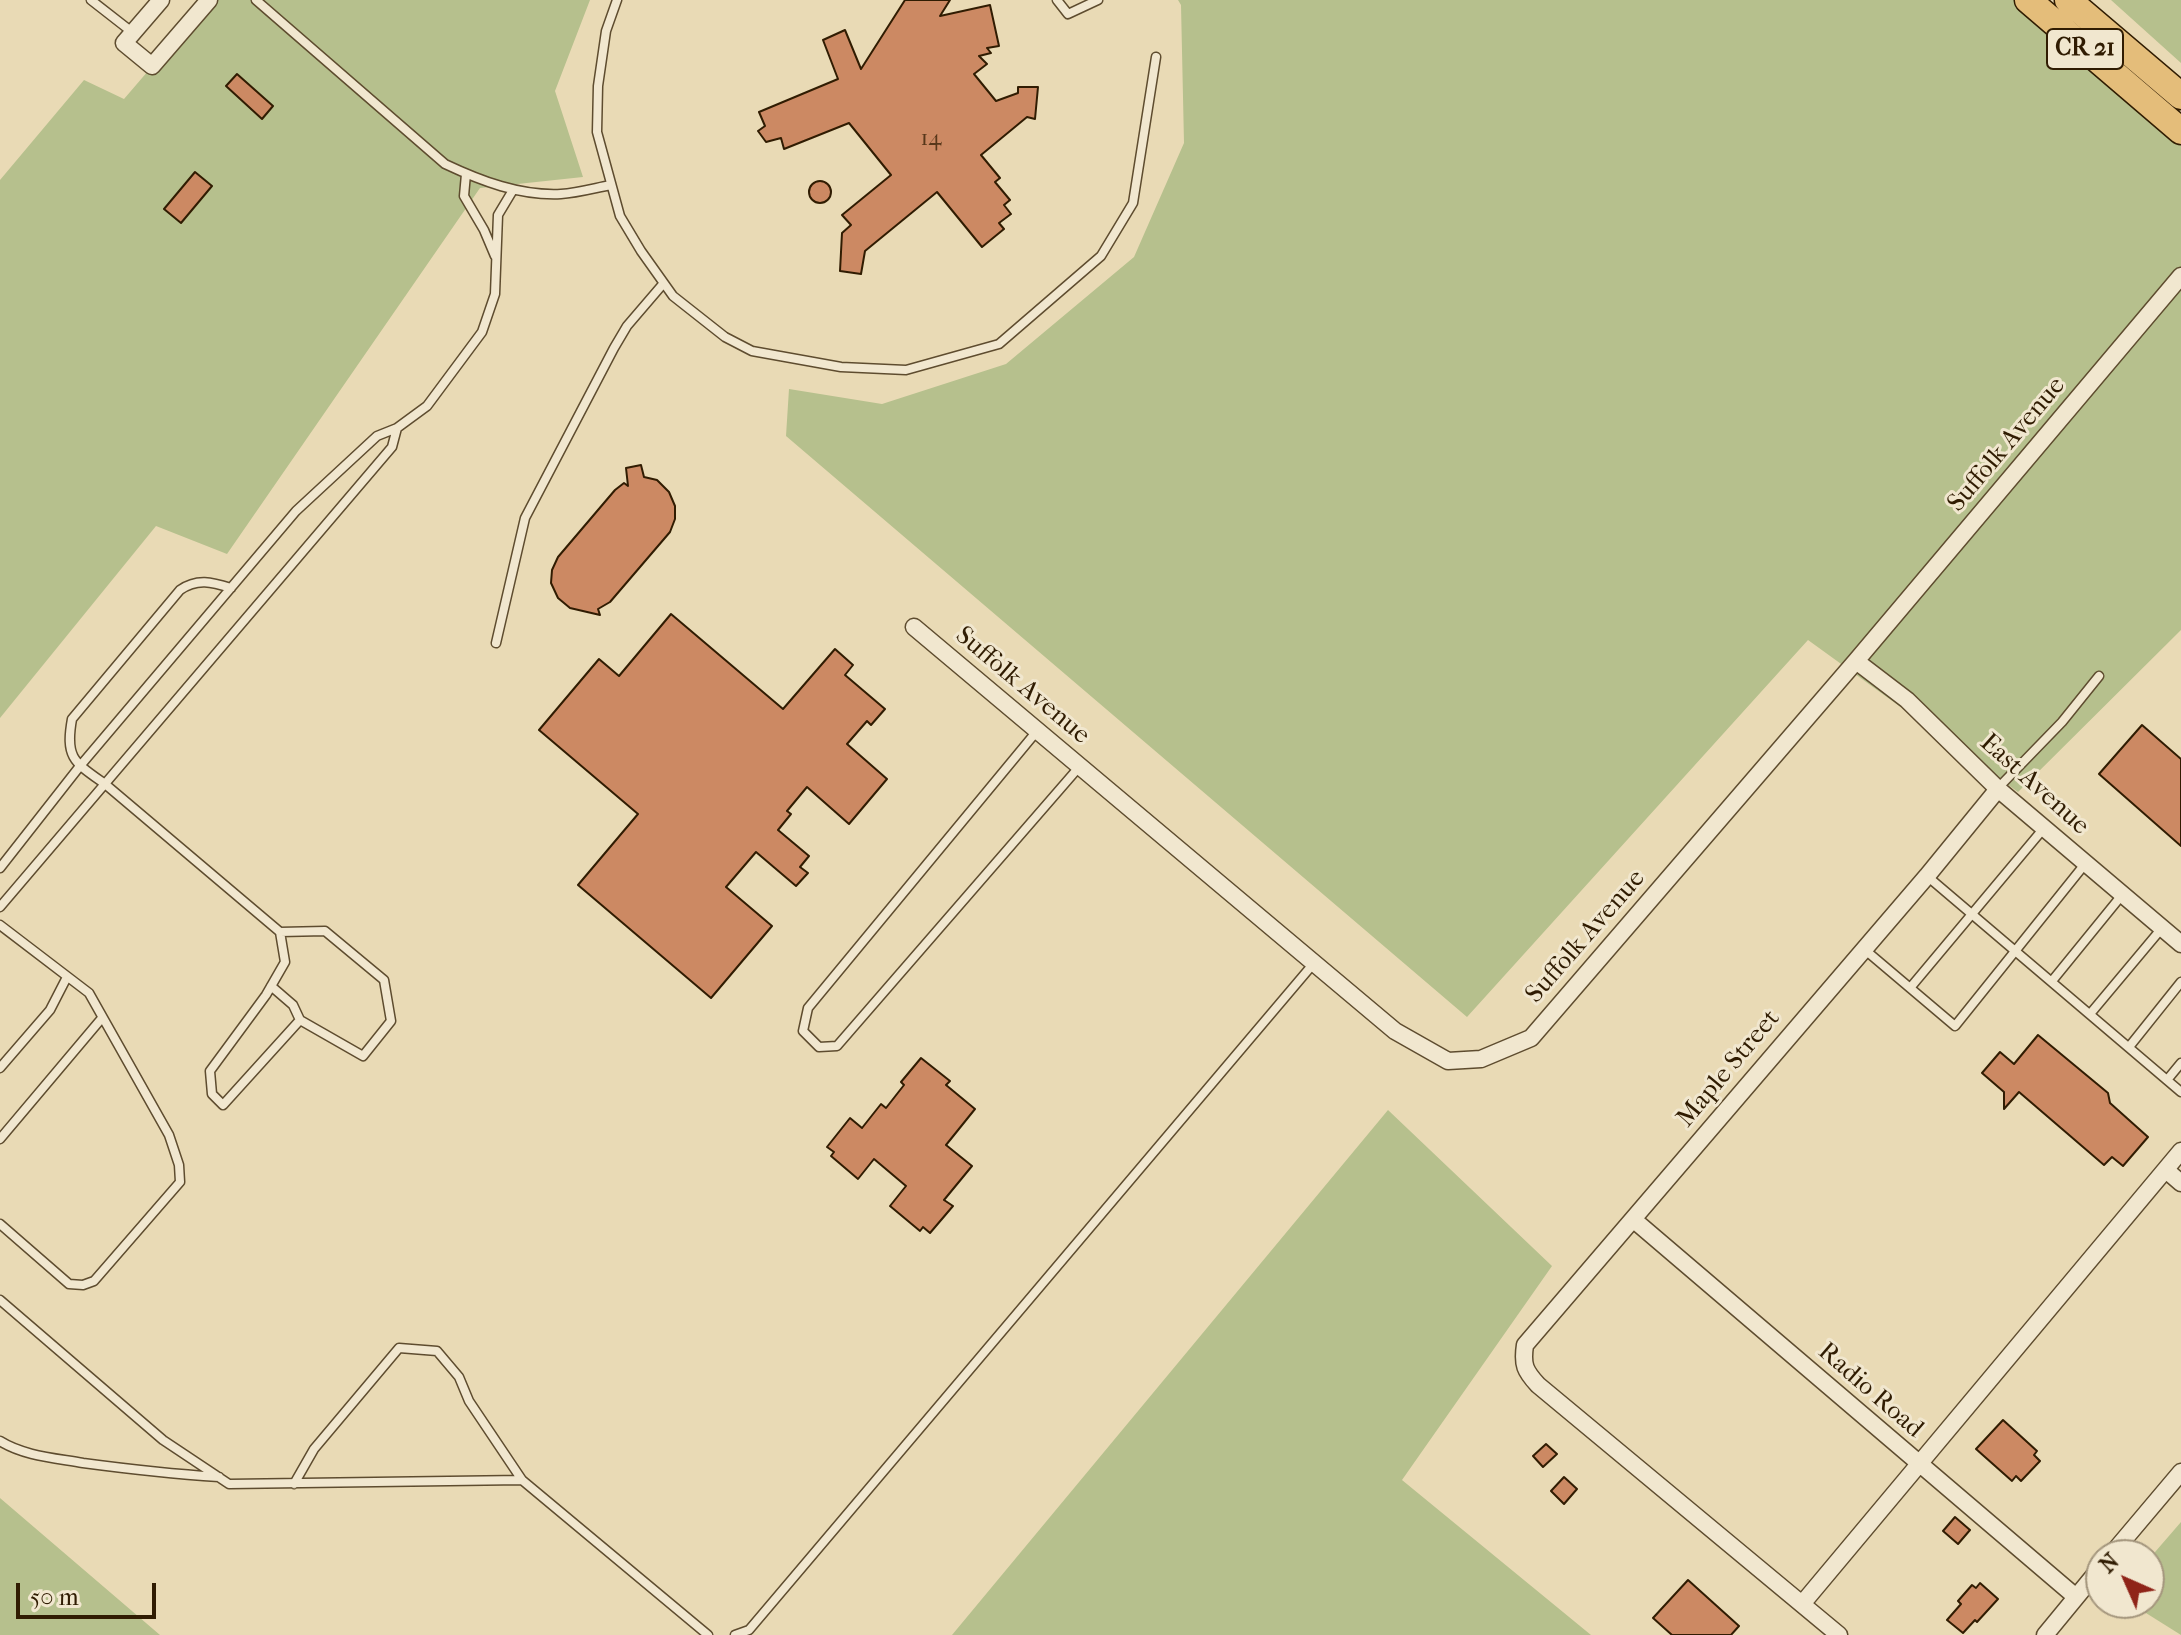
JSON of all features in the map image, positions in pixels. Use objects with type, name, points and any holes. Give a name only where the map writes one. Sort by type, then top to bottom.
[{"type":"main road","name":"CR 21","points":[[2028,0],[2181,131]]},
{"type":"main road","name":"CR 21","points":[[2068,0],[2181,96]]},
{"type":"street","points":[[161,0],[124,43],[152,66],[209,0]]},
{"type":"street","name":"Suffolk Avenue","points":[[914,627],[1395,1031],[1448,1061],[1481,1059],[1531,1038],[1856,661],[2181,276]]},
{"type":"street","name":"East Avenue","points":[[1856,661],[1907,700],[1998,789],[2181,944]]},
{"type":"street","name":"Maple Street","points":[[1802,1604],[1538,1385],[1524,1370],[1525,1345],[1998,789]]},
{"type":"street","points":[[1839,1635],[1802,1604],[2181,1151]]},
{"type":"street","points":[[2166,1170],[2181,1183]]},
{"type":"street","name":"Radio Road","points":[[1634,1220],[2076,1597]]},
{"type":"street","points":[[2124,1539],[2181,1472]]},
{"type":"street","points":[[2045,1635],[2085,1586]]},
{"type":"lane","points":[[91,0],[133,33]]},
{"type":"lane","points":[[256,0],[445,164],[513,190],[561,194],[611,185]]},
{"type":"lane","points":[[617,0],[606,31],[598,86],[597,132],[620,216],[673,296],[725,337],[752,351],[841,367],[906,370],[999,344],[1101,256],[1133,203],[1156,57]]},
{"type":"lane","points":[[1057,0],[1068,14],[1098,0]]},
{"type":"lane","points":[[466,174],[464,196],[497,260]]},
{"type":"lane","points":[[0,868],[80,766],[296,511],[377,436],[397,428],[427,406],[482,332],[495,294],[498,215],[513,190]]},
{"type":"lane","points":[[496,643],[525,518],[614,348],[627,326],[663,284]]},
{"type":"lane","points":[[0,907],[392,447],[397,428]]},
{"type":"lane","points":[[231,588],[211,581],[190,583],[180,590],[72,719],[68,742],[71,756],[80,766],[280,932],[285,962],[210,1071],[212,1094],[223,1105],[300,1020]]},
{"type":"lane","points":[[1998,789],[2062,722],[2099,676]]},
{"type":"lane","points":[[1038,731],[808,1008],[803,1031],[819,1047],[837,1046],[1080,766]]},
{"type":"lane","points":[[1910,988],[2044,828]]},
{"type":"lane","points":[[1864,949],[1955,1026],[2086,863]]},
{"type":"lane","points":[[1927,876],[2181,1092]]},
{"type":"lane","points":[[2052,981],[2122,894]]},
{"type":"lane","points":[[0,925],[89,993],[169,1135],[179,1165],[180,1182],[94,1281],[83,1285],[69,1284],[0,1224]]},
{"type":"lane","points":[[2090,1014],[2162,928]]},
{"type":"lane","points":[[271,986],[293,1005],[300,1020],[363,1056],[391,1021],[384,980],[325,931],[280,932]]},
{"type":"lane","points":[[735,1635],[749,1630],[1314,963]]},
{"type":"lane","points":[[0,1068],[50,1010],[67,977]]},
{"type":"lane","points":[[2129,1047],[2181,982]]},
{"type":"lane","points":[[0,1139],[102,1018]]},
{"type":"lane","points":[[2167,1080],[2181,1063]]},
{"type":"lane","points":[[0,1300],[163,1440],[229,1484],[522,1480]]},
{"type":"lane","points":[[294,1484],[314,1449],[399,1348],[437,1351],[459,1377],[469,1401],[522,1480],[708,1635]]},
{"type":"lane","points":[[0,1441],[13,1449],[50,1458],[164,1474],[219,1477]]},
{"type":"green space","points":[[209,0],[590,0],[555,91],[583,177],[480,188],[227,554],[156,526],[0,718],[0,180],[84,80],[124,99]]},
{"type":"green space","points":[[1178,0],[2028,0],[2181,131],[2181,630],[2018,792],[1808,640],[1467,1017],[786,436],[789,389],[882,404],[1006,364],[1134,257],[1184,143],[1181,5]]},
{"type":"green space","points":[[2111,0],[2181,0],[2181,63]]},
{"type":"green space","points":[[1388,1110],[1552,1266],[1402,1480],[1591,1635],[952,1635]]},
{"type":"green space","points":[[0,1498],[160,1635],[0,1635]]},
{"type":"green space","points":[[2181,1522],[2181,1635],[2156,1619],[2165,1619],[2165,1540]]},
{"type":"building","points":[[905,0],[950,0],[940,16],[990,5],[999,46],[987,48],[991,53],[979,56],[987,64],[974,74],[996,101],[1018,93],[1018,87],[1038,87],[1035,119],[1027,117],[981,155],[1000,178],[995,182],[1010,200],[1004,205],[1011,214],[999,223],[1004,229],[982,247],[937,192],[865,251],[861,274],[840,271],[842,233],[851,225],[842,215],[891,175],[849,123],[784,149],[781,138],[766,142],[758,131],[765,126],[759,112],[838,79],[823,40],[845,30],[861,69]]},
{"type":"building","points":[[237,74],[273,106],[262,119],[226,86]]},
{"type":"building","points":[[195,172],[212,186],[181,223],[164,209]]},
{"type":"building","points":[[816,181],[824,181],[831,192],[824,203],[816,203],[809,196],[809,188]]},
{"type":"building","points":[[641,465],[644,477],[657,480],[669,492],[675,506],[675,519],[670,532],[610,602],[598,609],[600,615],[570,608],[558,598],[551,583],[552,570],[558,557],[615,490],[624,483],[628,486],[626,468]]},
{"type":"building","points":[[671,614],[783,709],[835,649],[853,665],[845,675],[885,709],[871,725],[867,721],[847,744],[887,779],[849,824],[807,787],[787,811],[791,814],[778,830],[809,856],[800,867],[808,873],[796,886],[756,852],[726,887],[772,926],[711,998],[578,885],[638,814],[539,730],[599,659],[619,676]]},
{"type":"building","points":[[2142,725],[2181,759],[2181,846],[2099,774]]},
{"type":"building","points":[[2038,1035],[2108,1093],[2110,1103],[2148,1137],[2123,1166],[2112,1157],[2104,1165],[2019,1092],[2004,1109],[2004,1092],[1982,1073],[2000,1052],[2014,1064]]},
{"type":"building","points":[[921,1058],[950,1081],[946,1085],[975,1109],[946,1145],[972,1166],[944,1200],[953,1206],[930,1233],[923,1227],[920,1231],[890,1206],[906,1186],[874,1159],[858,1179],[831,1156],[834,1152],[827,1147],[850,1118],[862,1128],[881,1104],[886,1108],[904,1085],[901,1082]]},
{"type":"building","points":[[2003,1420],[2037,1451],[2034,1455],[2040,1461],[2021,1481],[2016,1476],[2012,1481],[1976,1449]]},
{"type":"building","points":[[1546,1444],[1557,1454],[1543,1467],[1533,1456]]},
{"type":"building","points":[[1564,1477],[1577,1489],[1564,1504],[1551,1491]]},
{"type":"building","points":[[1955,1517],[1970,1530],[1958,1544],[1943,1531]]},
{"type":"building","points":[[1688,1580],[1739,1626],[1731,1635],[1672,1635],[1653,1618]]},
{"type":"building","points":[[1980,1583],[1998,1599],[1963,1633],[1947,1620],[1972,1585],[1976,1588]]}]
